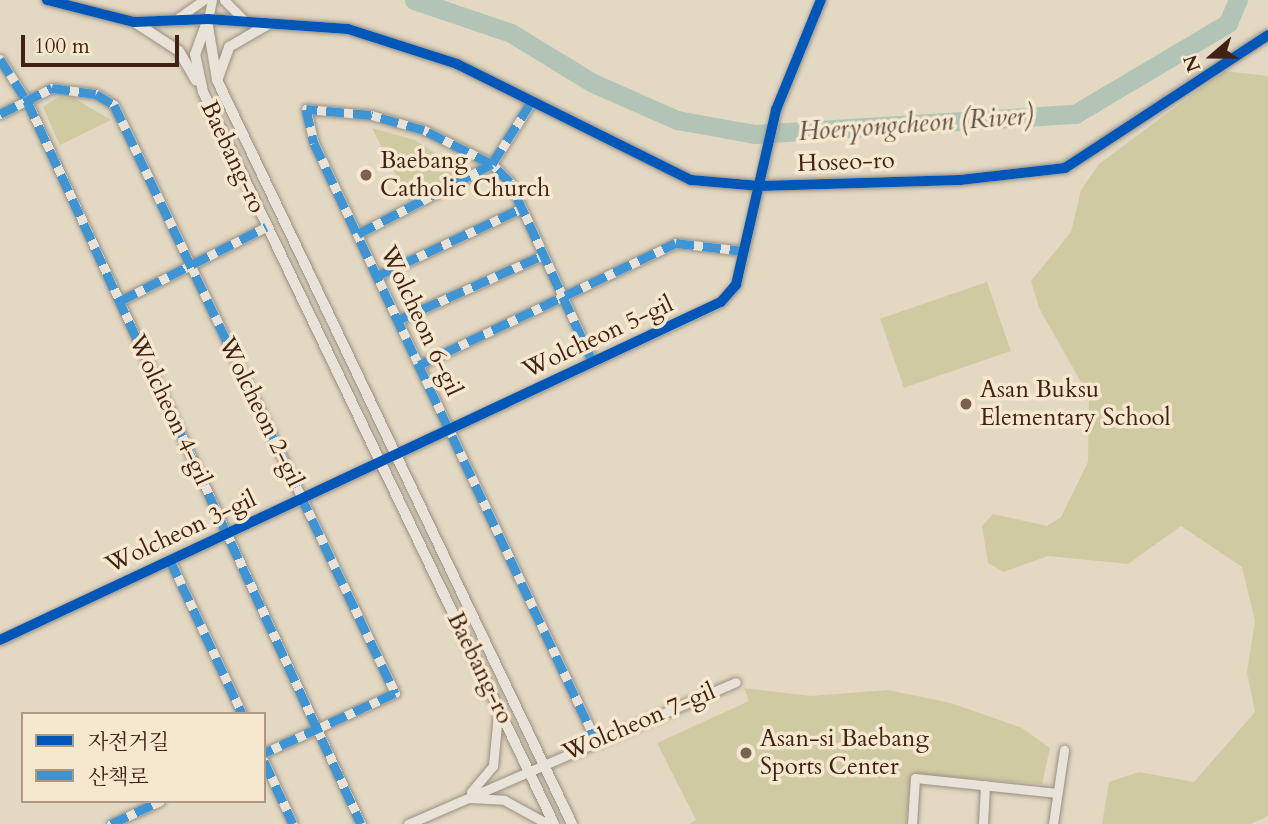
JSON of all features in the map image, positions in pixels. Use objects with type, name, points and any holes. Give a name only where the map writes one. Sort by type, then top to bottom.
[{"type":"street","points":[[47,0],[134,22],[179,51],[204,95]]},
{"type":"street","points":[[173,21],[204,0]]},
{"type":"street","points":[[208,19],[212,0]]},
{"type":"street","name":"Wolcheon 5-gil","points":[[380,462],[721,302],[736,285],[776,110],[821,0]]},
{"type":"street","points":[[226,3],[246,22]]},
{"type":"street","name":"Hoseo-ro","points":[[134,22],[208,19],[272,23],[348,29],[402,43],[532,102],[691,180],[760,186],[960,180],[1065,168],[1268,35]]},
{"type":"street","name":"Baebang-ro","points":[[208,19],[217,80],[572,824]]},
{"type":"street","name":"Baebang-ro","points":[[208,19],[195,54],[204,95],[554,824]]},
{"type":"street","points":[[217,80],[229,47],[272,23]]},
{"type":"street","name":"Wolcheon 4-gil","points":[[0,59],[27,101],[361,824]]},
{"type":"street","name":"Wolcheon 2-gil","points":[[27,101],[71,87],[114,105],[395,693],[266,752]]},
{"type":"street","points":[[0,114],[27,101]]},
{"type":"street","points":[[358,234],[492,164],[532,102]]},
{"type":"street","name":"Wolcheon 6-gil","points":[[492,164],[424,130],[371,115],[306,109],[314,143],[595,739]]},
{"type":"street","points":[[492,164],[510,182],[593,362]]},
{"type":"street","points":[[377,276],[522,208]]},
{"type":"street","points":[[120,301],[266,227]]},
{"type":"street","points":[[419,365],[676,243],[744,251]]},
{"type":"street","points":[[398,320],[543,255]]},
{"type":"street","name":"Wolcheon 3-gil","points":[[0,640],[380,462]]},
{"type":"street","points":[[170,560],[241,712]]},
{"type":"street","name":"Wolcheon 7-gil","points":[[408,824],[595,739],[736,682]]},
{"type":"street","points":[[461,799],[493,766],[500,724],[494,698]]},
{"type":"street","points":[[1053,824],[1064,750]]},
{"type":"street","points":[[266,765],[293,824]]},
{"type":"street","points":[[912,824],[915,779],[1057,793]]},
{"type":"street","points":[[983,824],[985,785]]},
{"type":"street","points":[[461,799],[504,800],[548,824]]},
{"type":"street","points":[[111,824],[156,803]]},
{"type":"shaded area","points":[[1224,71],[1268,76],[1268,816],[1251,824],[1102,824],[1109,782],[1139,772],[1194,782],[1255,712],[1247,672],[1255,621],[1242,567],[1181,526],[1128,564],[1048,556],[1003,572],[988,563],[982,526],[993,514],[1047,526],[1061,517],[1088,462],[1089,396],[1039,308],[1031,281],[1071,232],[1081,190],[1099,164]]},
{"type":"shaded area","points":[[58,97],[74,98],[111,120],[60,145],[43,107]]},
{"type":"shaded area","points":[[372,128],[415,140],[466,173],[409,201]]},
{"type":"shaded area","points":[[987,282],[1011,351],[904,388],[880,319]]},
{"type":"shaded area","points":[[744,688],[811,696],[888,690],[951,703],[1022,728],[1050,748],[1042,784],[911,774],[906,824],[689,824],[696,820],[657,743],[749,701]]},
{"type":"waterway","name":"Hoeryongcheon (River)","points":[[414,0],[511,33],[593,83],[677,120],[755,134],[1075,114],[1228,23],[1238,0]]},
{"type":"marked path","points":[[0,59],[27,101],[361,824]]},
{"type":"marked path","points":[[0,114],[52,88],[96,94],[114,105],[395,693],[266,752]]},
{"type":"marked path","points":[[358,234],[492,164],[532,101]]},
{"type":"marked path","points":[[593,362],[510,182],[492,164],[424,130],[371,115],[306,109],[314,143],[595,739]]},
{"type":"marked path","points":[[377,276],[522,208]]},
{"type":"marked path","points":[[120,301],[266,227]]},
{"type":"marked path","points":[[419,365],[676,243],[744,251]]},
{"type":"marked path","points":[[398,320],[543,255]]},
{"type":"marked path","points":[[170,560],[241,712]]},
{"type":"marked path","points":[[266,765],[293,824]]},
{"type":"marked path","points":[[111,824],[156,803]]},
{"type":"cycle path","points":[[47,0],[134,22],[208,19],[348,29],[457,64],[691,180],[760,186],[960,180],[1065,168],[1268,35]]},
{"type":"cycle path","points":[[0,640],[721,302],[736,285],[776,110],[821,0]]},
{"type":"place","name":"Baebang Catholic Church","points":[[366,175]]},
{"type":"place","name":"Asan Buksu Elementary School","points":[[966,404]]},
{"type":"place","name":"Asan-si Baebang Sports Center","points":[[746,753]]}]
